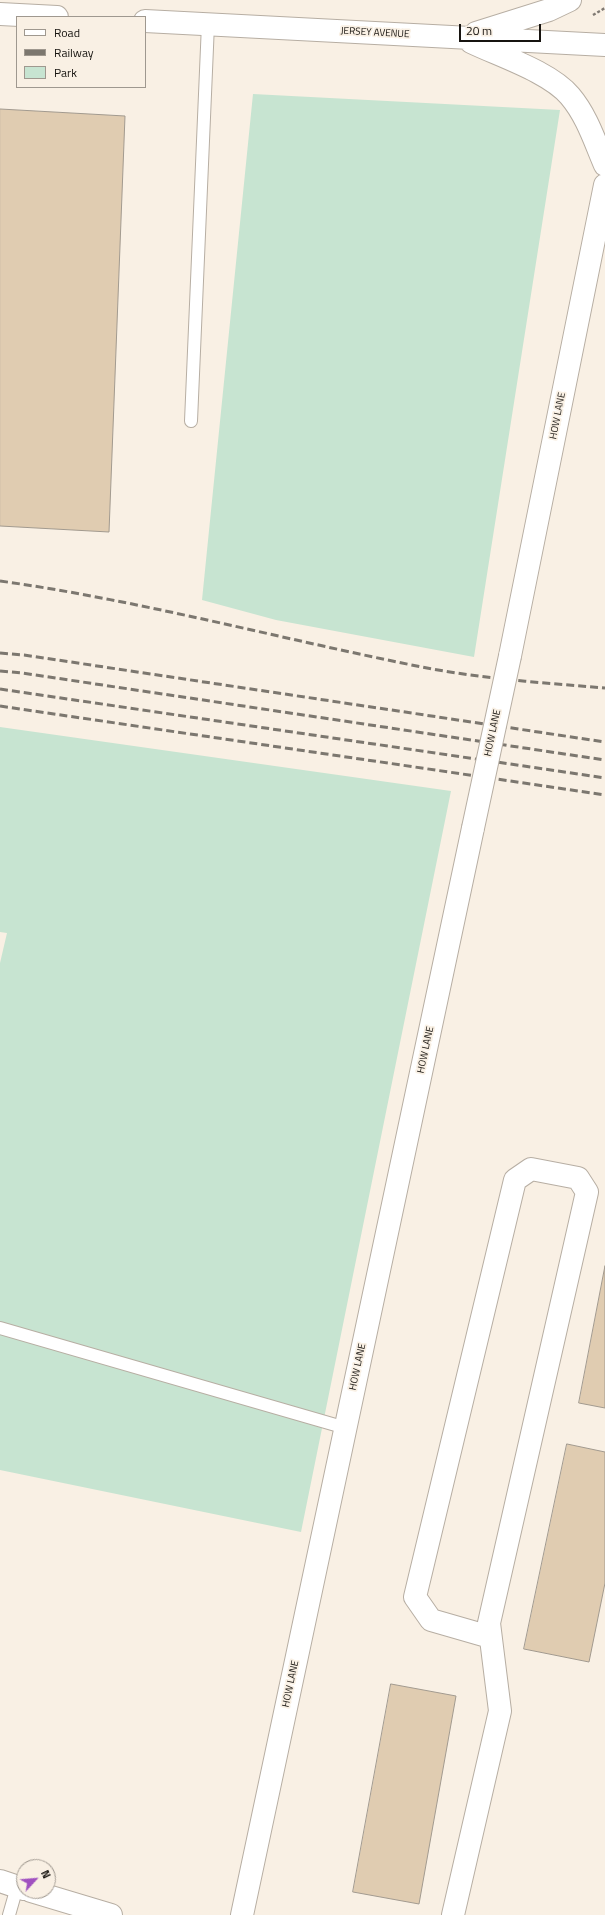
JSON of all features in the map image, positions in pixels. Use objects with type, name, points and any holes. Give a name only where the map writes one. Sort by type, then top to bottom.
[{"type":"main road","points":[[461,38],[549,10],[570,0]]},
{"type":"main road","points":[[0,14],[38,16]]},
{"type":"main road","name":"JERSEY AVENUE","points":[[146,21],[605,45]]},
{"type":"main road","points":[[461,38],[540,74],[561,87],[570,97],[586,122],[605,165]]},
{"type":"main road","name":"HOW LANE","points":[[242,1915],[510,656],[605,185]]},
{"type":"main road","points":[[453,1915],[500,1711],[489,1623],[587,1192],[578,1178],[531,1169],[515,1180],[415,1597],[431,1620],[490,1637]]},
{"type":"main road","points":[[56,1898],[111,1915]]},
{"type":"lane","points":[[192,421],[208,24]]},
{"type":"lane","points":[[0,1328],[346,1428]]},
{"type":"lane","points":[[9,1915],[16,1893]]},
{"type":"path","points":[[593,16],[605,8]]},
{"type":"green space","points":[[253,94],[560,110],[474,657],[276,620],[202,600]]},
{"type":"green space","points":[[0,727],[451,791],[301,1532],[0,1470],[0,963],[7,933],[0,932]]},
{"type":"building","points":[[0,109],[125,116],[109,532],[0,526]]},
{"type":"building","points":[[605,1266],[605,1408],[579,1403]]},
{"type":"building","points":[[567,1444],[605,1452],[605,1583],[589,1662],[524,1649]]},
{"type":"building","points":[[391,1684],[456,1696],[419,1904],[353,1892]]},
{"type":"railway","points":[[0,581],[107,599],[449,672],[493,678],[605,688]]},
{"type":"railway","points":[[0,653],[24,655],[605,742]]},
{"type":"railway","points":[[0,671],[22,673],[605,760]]},
{"type":"railway","points":[[0,689],[605,778]]},
{"type":"railway","points":[[0,706],[605,795]]}]
